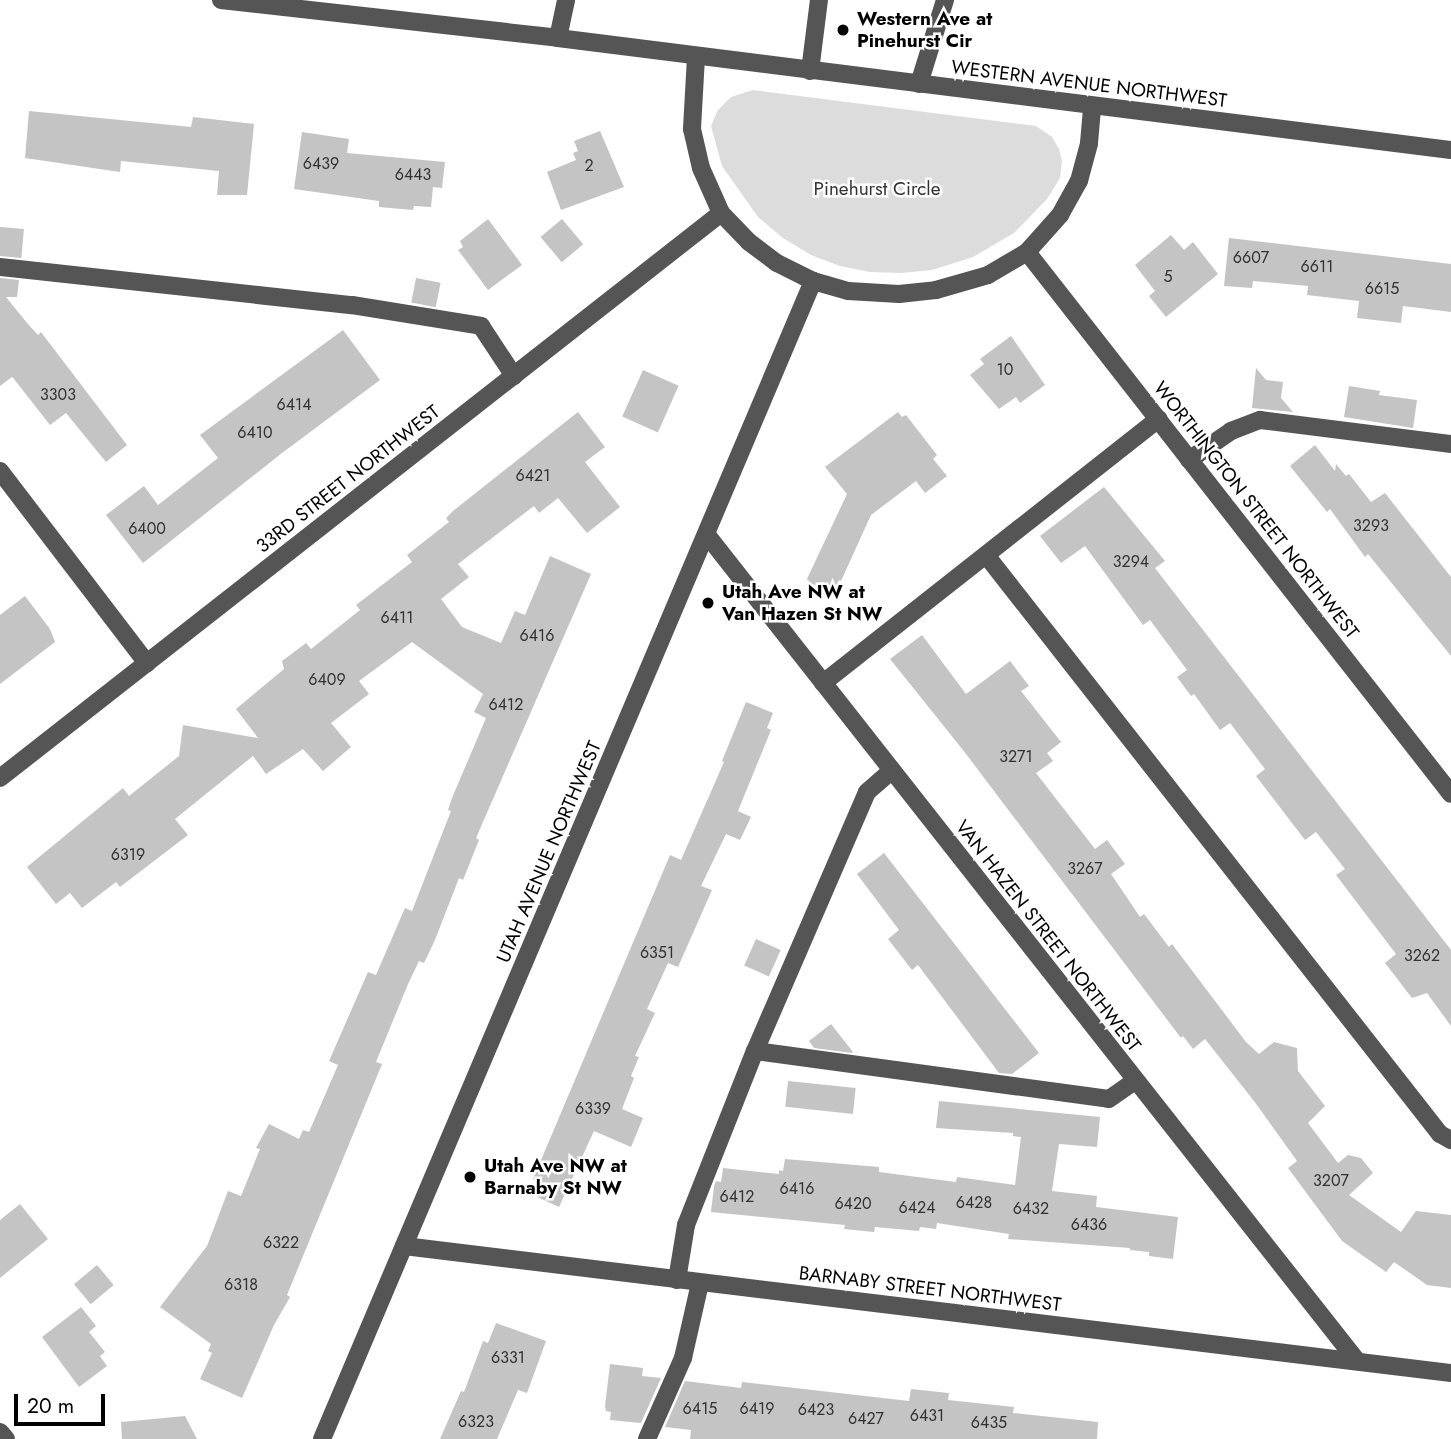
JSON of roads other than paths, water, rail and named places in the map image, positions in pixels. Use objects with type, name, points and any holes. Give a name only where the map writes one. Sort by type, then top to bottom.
[{"type":"street","name":"WESTERN AVENUE NORTHWEST","points":[[221,0],[396,22],[558,38],[1451,150]]},
{"type":"street","points":[[558,38],[566,0]]},
{"type":"street","points":[[810,71],[819,0]]},
{"type":"street","points":[[919,84],[945,0]]},
{"type":"street","points":[[696,57],[692,85],[692,129],[701,168],[721,213],[765,256],[813,281],[848,291],[873,294],[924,292],[988,275],[1027,252],[1052,225],[1076,187],[1087,150],[1092,106]]},
{"type":"street","name":"33RD STREET NORTHWEST","points":[[0,778],[721,213]]},
{"type":"street","name":"WORTHINGTON STREET NORTHWEST","points":[[1027,252],[1451,794]]},
{"type":"street","points":[[0,267],[352,305],[481,326],[514,376]]},
{"type":"street","name":"UTAH AVENUE NORTHWEST","points":[[322,1439],[813,281]]},
{"type":"street","points":[[823,683],[1158,419]]},
{"type":"street","points":[[1189,460],[1231,430],[1260,420],[1451,444]]},
{"type":"street","points":[[0,471],[147,663]]},
{"type":"street","name":"VAN HAZEN STREET NORTHWEST","points":[[707,535],[1357,1361]]},
{"type":"street","points":[[986,555],[1440,1134],[1451,1140]]},
{"type":"street","points":[[677,1280],[686,1225],[755,1051],[867,792],[892,770]]},
{"type":"street","points":[[755,1051],[1109,1099],[1135,1081]]},
{"type":"street","name":"BARNABY STREET NORTHWEST","points":[[404,1246],[1451,1373]]},
{"type":"street","points":[[647,1439],[683,1358],[699,1283]]},
{"type":"street","points":[[0,1432],[6,1439]]},
{"type":"place","name":"Western Ave at Pinehurst Cir","points":[[843,30]]},
{"type":"place","name":"Utah Ave NW at Van Hazen St NW","points":[[708,603]]},
{"type":"place","name":"Utah Ave NW at Barnaby St NW","points":[[470,1177]]},
{"type":"park label","name":"Pinehurst Circle","points":[[877,189]]}]
